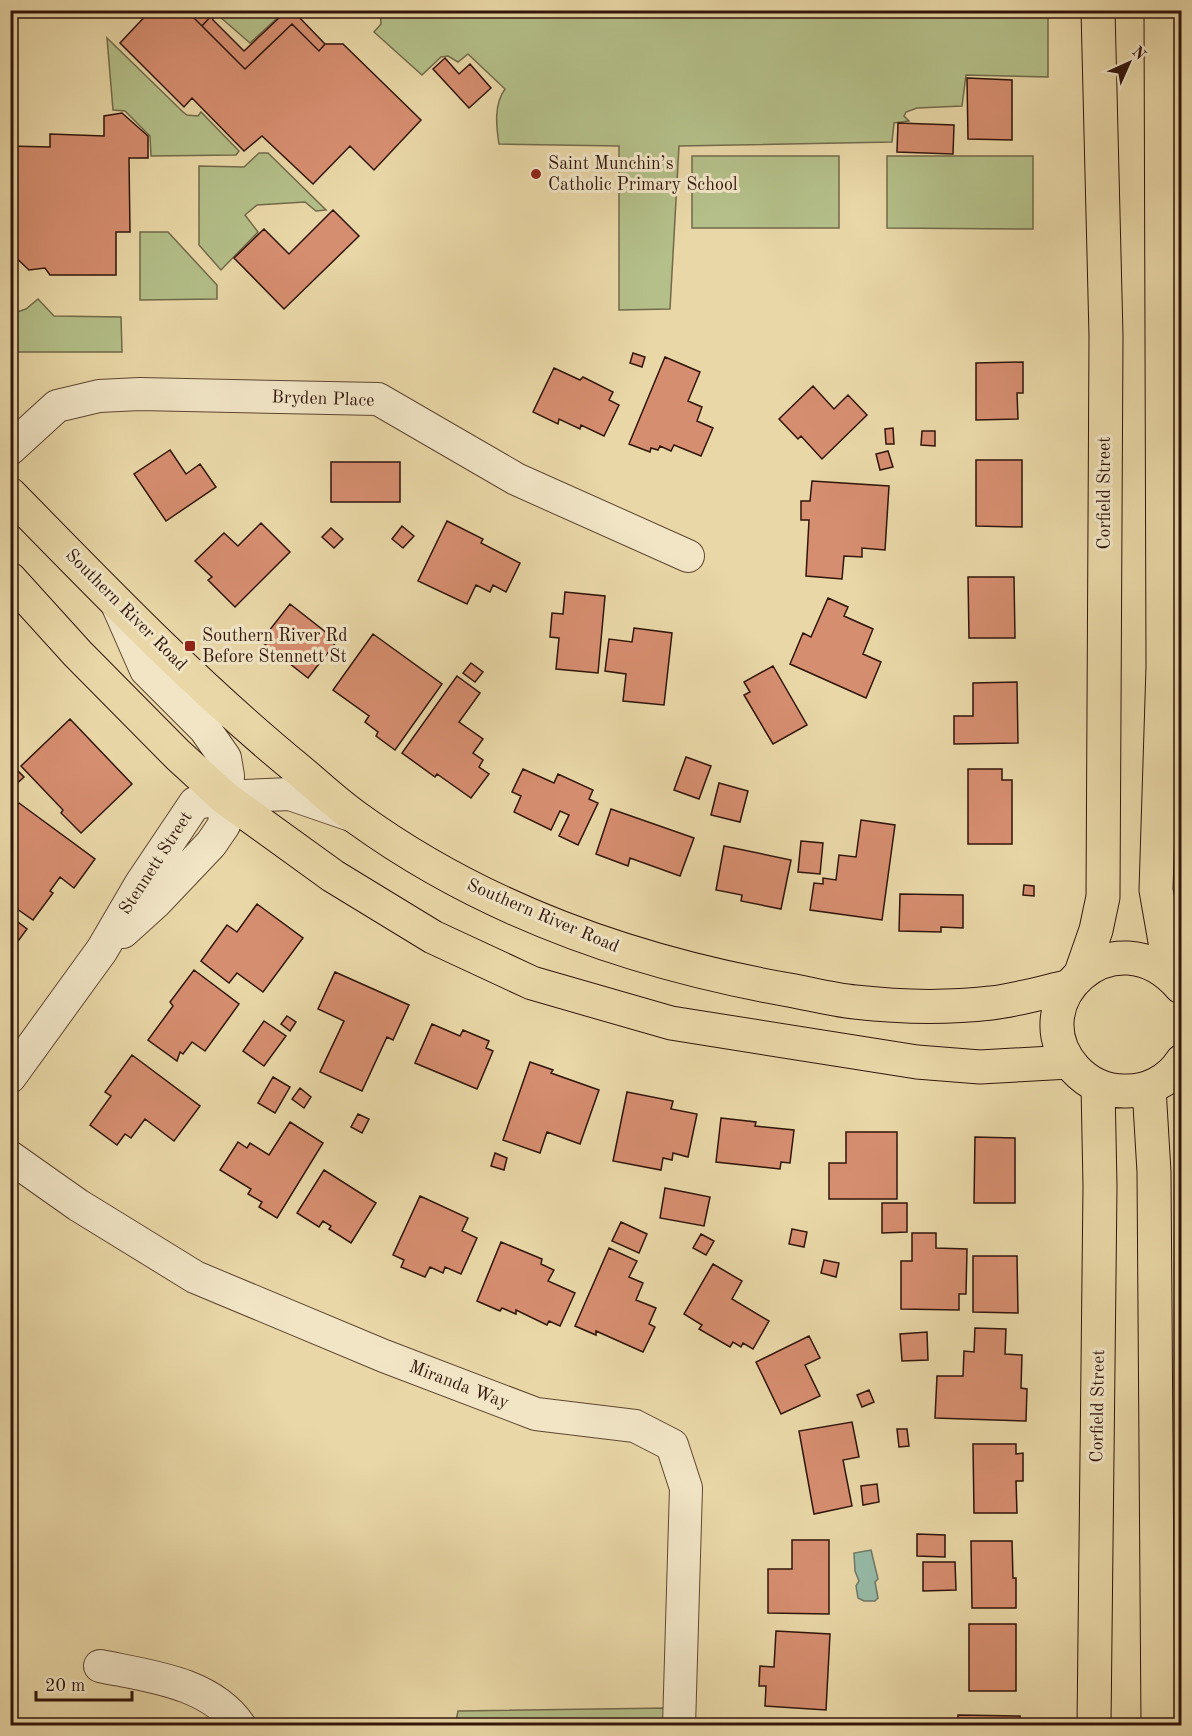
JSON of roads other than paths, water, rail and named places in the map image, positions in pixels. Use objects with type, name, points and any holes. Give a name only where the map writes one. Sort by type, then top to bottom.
[{"type":"main road","name":"Corfield Street","points":[[1069,1062],[1060,1044],[1057,1024],[1061,1004],[1075,980],[1096,930],[1103,897],[1106,336],[1098,10]]},
{"type":"main road","points":[[1161,10],[1163,667],[1155,890],[1176,982]]},
{"type":"main road","name":"Southern River Road","points":[[10,494],[225,708],[355,816],[398,846],[501,903],[644,958],[731,980],[855,1002],[920,1005],[994,1003],[1075,980],[1098,963],[1117,958],[1136,958],[1155,965],[1176,982]]},
{"type":"main road","points":[[10,579],[78,654],[178,755],[225,798],[333,876],[433,937],[532,983],[672,1023],[917,1062],[980,1067],[1069,1062],[1082,1076],[1098,1086],[1115,1091],[1149,1088],[1167,1078],[1181,1063]]},
{"type":"main road","name":"Corfield Street","points":[[1094,1725],[1100,1186],[1098,1086]]},
{"type":"main road","points":[[1149,1088],[1154,1172],[1158,1725]]},
{"type":"street","name":"Bryden Place","points":[[10,449],[57,406],[99,396],[140,394],[378,399],[516,479],[688,556]]},
{"type":"street","name":"Stennett Street","points":[[10,1077],[102,950],[155,903],[211,844],[224,825],[228,776],[225,758],[205,729],[146,670],[116,602]]},
{"type":"street","points":[[225,798],[290,794],[355,816]]},
{"type":"street","name":"Miranda Way","points":[[10,1157],[78,1205],[195,1277],[384,1356],[536,1414],[634,1426],[672,1445],[686,1488],[679,1725]]},
{"type":"street","points":[[100,1666],[179,1683],[206,1696],[233,1715],[240,1725]]},
{"type":"place","name":"Saint Munchin’s Catholic Primary School","points":[[536,174]]},
{"type":"place","name":"Southern River Rd Before Stennett St","points":[[190,646]]}]
